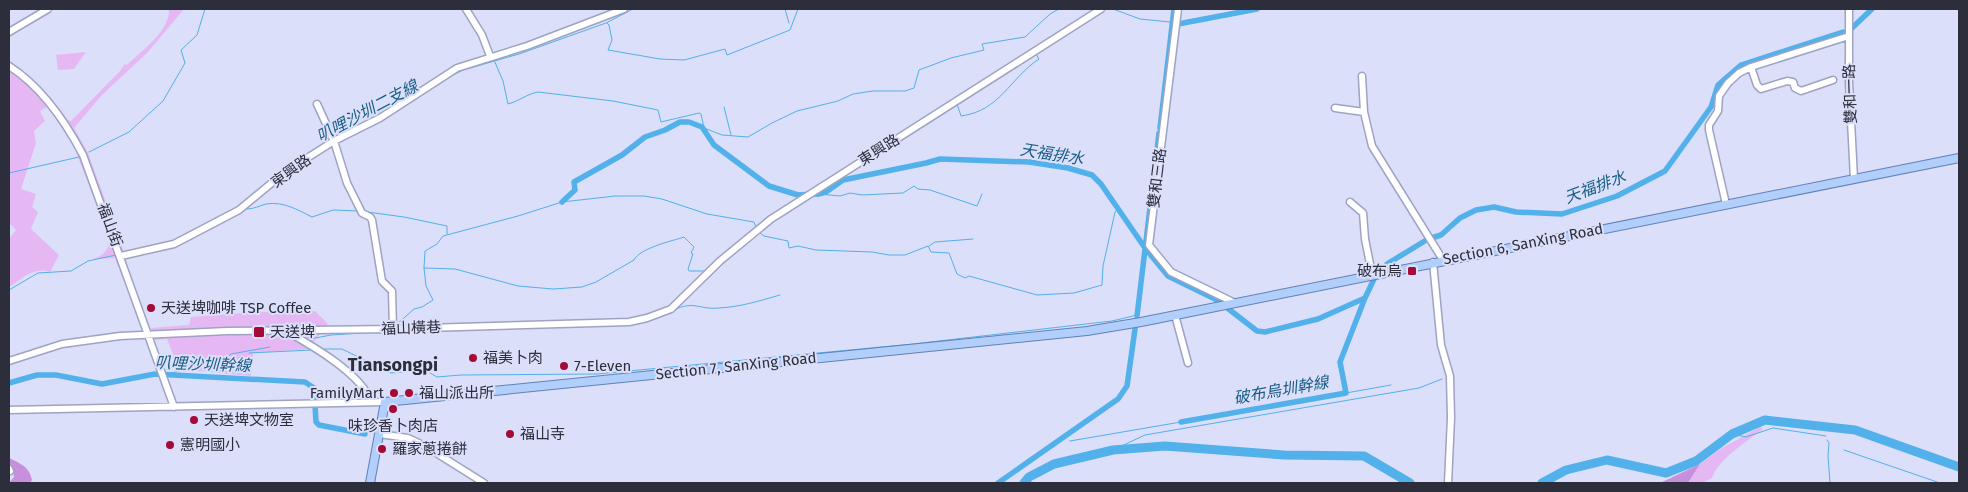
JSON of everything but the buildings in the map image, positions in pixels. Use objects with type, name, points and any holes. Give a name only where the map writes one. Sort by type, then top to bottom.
[{"type":"main road","name":"Section 6, SanXing Road","points":[[1087,331],[1959,158]]},
{"type":"main road","name":"Section 7, SanXing Road","points":[[385,402],[1087,331]]},
{"type":"main road","points":[[370,483],[385,402]]},
{"type":"street","points":[[9,32],[48,9]]},
{"type":"street","points":[[466,9],[482,36],[490,56]]},
{"type":"street","name":"東興路","points":[[121,256],[174,244],[225,218],[249,203],[285,172],[334,141],[380,118],[457,68],[490,56],[527,46],[624,9]]},
{"type":"street","name":"東興路","points":[[671,309],[745,238],[811,193],[1101,9]]},
{"type":"street","name":"雙和三路","points":[[1178,9],[1149,244],[1171,272],[1233,302]]},
{"type":"street","name":"雙和一路","points":[[1849,9],[1849,82],[1854,179]]},
{"type":"street","points":[[1726,204],[1709,125],[1718,111],[1719,96],[1723,89],[1734,77],[1751,67],[1849,36]]},
{"type":"street","name":"福山街","points":[[9,66],[38,90],[69,128],[91,175],[174,406]]},
{"type":"street","points":[[1751,67],[1756,85],[1761,88],[1788,81],[1793,82],[1796,88],[1801,91],[1833,80]]},
{"type":"street","points":[[1362,76],[1364,112],[1372,146],[1443,260]]},
{"type":"street","points":[[317,104],[334,141],[347,183],[362,213],[372,220],[382,280],[392,291],[393,329]]},
{"type":"street","points":[[1335,108],[1364,112]]},
{"type":"street","points":[[1350,202],[1363,213],[1365,239],[1375,274]]},
{"type":"street","points":[[1433,262],[1441,346],[1450,376],[1448,483]]},
{"type":"street","name":"福山橫巷","points":[[148,335],[227,330],[393,329],[630,322],[671,309]]},
{"type":"street","points":[[1175,315],[1188,363]]},
{"type":"street","points":[[285,330],[320,349],[368,392],[371,402]]},
{"type":"street","points":[[304,341],[311,330]]},
{"type":"street","points":[[9,361],[37,350],[71,342],[120,336],[148,335]]},
{"type":"street","points":[[9,410],[385,402]]},
{"type":"street","points":[[378,434],[408,438],[425,446],[484,483]]},
{"type":"shaded area","points":[[169,9],[184,9],[148,52],[102,95],[74,128],[88,153],[126,257],[124,258],[131,279],[124,282],[115,258],[93,259],[101,256],[106,251],[109,234],[71,139],[47,107],[40,111],[45,121],[34,131],[36,143],[21,189],[36,194],[32,207],[38,212],[31,229],[59,255],[50,272],[33,272],[9,287],[9,239],[16,230],[9,223],[9,60],[33,80],[68,120],[71,121],[125,64],[127,65],[154,40],[165,25]]},
{"type":"shaded area","points":[[86,52],[74,69],[58,70],[56,55]]},
{"type":"shaded area","points":[[315,311],[328,324],[308,349],[253,353],[251,376],[179,369],[167,339],[155,340],[151,328],[189,325],[191,317],[256,312]]},
{"type":"shaded area","points":[[1760,427],[1763,429],[1720,464],[1712,478],[1702,483],[1688,483],[1700,464],[1722,448]]},
{"type":"shaded area","points":[[9,458],[27,468],[32,480],[30,483],[9,483],[14,477],[13,470],[9,467]]},
{"type":"shaded area","points":[[1700,464],[1688,483],[1660,483]]},
{"type":"waterway","points":[[89,152],[129,132],[163,101],[185,63],[181,50],[197,35],[205,9]]},
{"type":"waterway","name":"叭哩沙圳二支線","points":[[449,77],[463,70],[519,54],[606,23],[633,9]]},
{"type":"waterway","points":[[785,9],[789,23]]},
{"type":"waterway","name":"叭哩沙圳二支線","points":[[607,23],[612,40],[608,50],[660,59],[684,60],[725,49],[727,55],[790,30],[798,9]]},
{"type":"waterway","points":[[494,60],[503,81],[508,104],[538,92],[613,101],[658,110],[661,122],[699,113],[701,114],[704,128],[722,135],[748,137],[797,111],[838,101],[853,94],[873,91],[905,91],[914,88],[919,70],[951,58],[984,50],[982,44],[1025,37],[1050,14],[1059,9]]},
{"type":"waterway","name":"叭哩沙圳二支線","points":[[1113,9],[1140,19],[1170,22]]},
{"type":"waterway","points":[[1160,128],[1174,9]]},
{"type":"waterway","points":[[1178,24],[1257,9]]},
{"type":"waterway","points":[[1852,28],[1872,9]]},
{"type":"waterway","points":[[1065,36],[1078,27]]},
{"type":"waterway","name":"天福排水","points":[[1387,264],[1428,239],[1441,235],[1460,218],[1476,210],[1494,207],[1516,212],[1562,214],[1617,196],[1665,171],[1711,107],[1718,85],[1741,65],[1843,32]]},
{"type":"waterway","points":[[957,104],[961,116],[986,108],[1039,59],[1036,54]]},
{"type":"waterway","points":[[724,107],[731,135]]},
{"type":"waterway","name":"天福排水","points":[[562,202],[575,190],[574,182],[622,155],[645,137],[680,122],[689,122],[702,127],[714,145],[769,186],[798,195],[826,192],[843,180],[940,159],[1029,162],[1068,168],[1092,175],[1101,184],[1145,248],[1168,276],[1217,300],[1257,331],[1265,332],[1318,319],[1365,298],[1374,279]]},
{"type":"waterway","points":[[1137,316],[1159,133]]},
{"type":"waterway","points":[[9,173],[79,157]]},
{"type":"waterway","name":"天福排水","points":[[813,196],[835,182]]},
{"type":"waterway","points":[[819,194],[840,196],[850,193],[862,195],[903,193],[914,186],[918,189],[930,190],[977,206],[982,194]]},
{"type":"waterway","points":[[424,268],[425,251],[437,244],[443,236],[562,202],[615,196],[644,196],[662,199],[707,214],[754,222],[756,228]]},
{"type":"waterway","points":[[247,209],[272,203],[290,207],[312,217],[333,210],[359,211]]},
{"type":"waterway","points":[[760,233],[764,236],[788,241],[789,248],[798,246],[816,250],[905,255],[928,246],[931,252],[949,253],[957,274],[965,278],[969,276],[1037,295],[1074,293],[1102,285],[1103,266],[1115,212],[1118,209]]},
{"type":"waterway","points":[[367,212],[447,226],[447,234]]},
{"type":"waterway","points":[[395,326],[414,309],[422,307],[433,300],[426,286],[424,268],[455,269],[518,286],[553,289],[582,287],[596,282],[649,249],[684,237],[694,247],[691,253],[693,254],[689,271],[707,271]]},
{"type":"waterway","points":[[929,246],[935,242],[973,239]]},
{"type":"waterway","name":"叭哩沙圳二支線","points":[[9,290],[38,273],[71,271],[88,261],[116,255]]},
{"type":"waterway","points":[[674,310],[687,306],[712,308],[734,306],[780,295]]},
{"type":"waterway","name":"破布烏圳幹線","points":[[1181,422],[1346,393],[1340,362],[1365,298]]},
{"type":"waterway","points":[[324,349],[342,349],[391,373],[425,370],[437,377],[461,375],[597,374],[913,344],[1112,321],[1137,315]]},
{"type":"waterway","points":[[651,320],[659,317]]},
{"type":"waterway","points":[[998,483],[1118,399],[1127,386],[1135,329]]},
{"type":"waterway","points":[[310,339],[331,335],[377,332]]},
{"type":"waterway","points":[[169,375],[177,371],[218,365],[231,354],[270,347]]},
{"type":"waterway","points":[[249,353],[312,350]]},
{"type":"waterway","name":"叭哩沙圳幹線","points":[[9,383],[37,375],[56,375],[102,384],[155,374],[305,382],[314,388],[316,422],[319,425],[365,434]]},
{"type":"waterway","points":[[1113,450],[1145,435],[1419,388],[1442,379]]},
{"type":"waterway","points":[[1346,393],[1391,385]]},
{"type":"waterway","points":[[1542,483],[1566,470],[1607,460],[1666,473],[1696,461],[1732,434],[1765,420],[1855,430],[1959,467]]},
{"type":"waterway","points":[[1070,441],[1181,422]]},
{"type":"waterway","points":[[1732,434],[1746,437],[1773,428],[1826,436]]},
{"type":"waterway","points":[[1827,440],[1829,443],[1830,483]]},
{"type":"waterway","points":[[1024,483],[1029,477],[1054,464],[1113,450],[1165,446],[1284,455],[1364,456],[1410,483]]},
{"type":"waterway","points":[[1844,450],[1940,483]]},
{"type":"place","name":"破布烏","points":[[1412,271]]},
{"type":"place","name":"天送埤咖啡 TSP Coffee","points":[[151,308]]},
{"type":"place","name":"天送埤","points":[[259,332]]},
{"type":"place","name":"福美卜肉","points":[[473,358]]},
{"type":"place","name":"7-Eleven","points":[[564,366]]},
{"type":"place","name":"FamilyMart","points":[[394,393]]},
{"type":"place","name":"福山派出所","points":[[409,393]]},
{"type":"place","name":"味珍香卜肉店","points":[[393,409]]},
{"type":"place","name":"天送埤文物室","points":[[194,420]]},
{"type":"place","name":"福山寺","points":[[510,434]]},
{"type":"place","name":"憲明國小","points":[[170,445]]},
{"type":"place","name":"羅家蔥捲餅","points":[[382,449]]},
{"type":"district","name":"Tiansongpi","points":[[393,365]]}]
